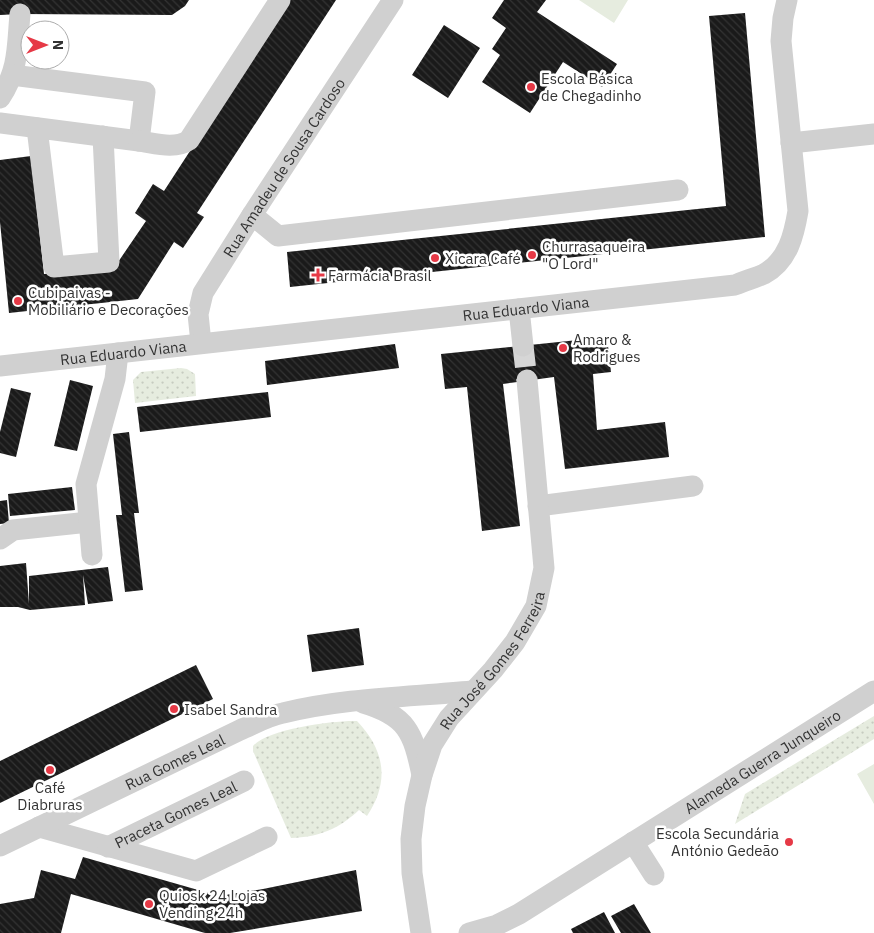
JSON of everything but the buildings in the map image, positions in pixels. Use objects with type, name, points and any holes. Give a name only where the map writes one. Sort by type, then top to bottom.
[{"type":"street","points":[[0,123],[175,146],[185,143],[189,140],[280,0]]},
{"type":"street","name":"Rua Amadeu de Sousa Cardoso","points":[[201,343],[198,314],[203,293],[393,0]]},
{"type":"street","name":"Rua Eduardo Viana","points":[[0,366],[735,285],[766,273],[784,257],[794,236],[798,211],[781,41],[787,0]]},
{"type":"street","points":[[0,98],[12,75],[17,55],[20,14]]},
{"type":"street","points":[[12,75],[145,92],[139,141]]},
{"type":"street","points":[[38,128],[54,267],[109,262],[103,136]]},
{"type":"street","points":[[791,143],[874,134]]},
{"type":"street","points":[[252,215],[278,236],[678,190]]},
{"type":"street","points":[[520,309],[523,346]]},
{"type":"street","points":[[92,555],[86,484],[115,379],[118,353]]},
{"type":"street","name":"Rua José Gomes Ferreira","points":[[421,933],[412,872],[411,839],[415,806],[422,775],[432,745],[448,718],[493,670],[515,642],[536,606],[544,568],[527,380]]},
{"type":"street","points":[[538,506],[693,486]]},
{"type":"street","points":[[0,539],[13,530],[89,522]]},
{"type":"street","name":"Alameda Guerra Junqueiro","points":[[469,933],[499,929],[518,914],[874,691]]},
{"type":"street","name":"Rua Gomes Leal","points":[[0,846],[240,730],[280,713],[311,707],[472,692]]},
{"type":"street","name":"Rua Gomes Leal","points":[[358,702],[376,707],[403,723],[416,745],[422,775]]},
{"type":"street","name":"Praceta Gomes Leal","points":[[108,847],[244,782]]},
{"type":"street","name":"Praceta Gomes Leal","points":[[39,827],[196,871],[267,837]]},
{"type":"street","points":[[633,842],[654,875]]},
{"type":"shaded area","points":[[579,0],[628,0],[614,23]]},
{"type":"shaded area","points":[[181,368],[195,374],[196,396],[135,403],[133,380],[141,372]]},
{"type":"shaded area","points":[[874,716],[874,739],[735,824],[745,794]]},
{"type":"shaded area","points":[[357,721],[374,743],[381,767],[379,791],[367,816],[359,810],[344,822],[328,831],[311,836],[291,838],[253,751],[253,746],[261,740],[286,730],[333,722]]},
{"type":"shaded area","points":[[874,764],[874,804],[857,774]]},
{"type":"tunnel","points":[[523,346],[527,380]]},
{"type":"place","name":"Escola Básica de Chegadinho","points":[[531,87]]},
{"type":"place","name":"Churrasaqueira \"O Lord\"","points":[[532,255]]},
{"type":"place","name":"Xicara Café","points":[[435,258]]},
{"type":"place","name":"Farmácia Brasil","points":[[318,275]]},
{"type":"place","name":"Cubipaivas - Mobiliário e Decorações","points":[[18,301]]},
{"type":"place","name":"Amaro & Rodrigues","points":[[563,348]]},
{"type":"place","name":"Isabel Sandra","points":[[174,709]]},
{"type":"place","name":"Café Diabruras","points":[[50,770]]},
{"type":"place","name":"Escola Secundária António Gedeão","points":[[789,842]]},
{"type":"place","name":"Quiosk 24 Lojas Vending 24h","points":[[149,904]]}]
